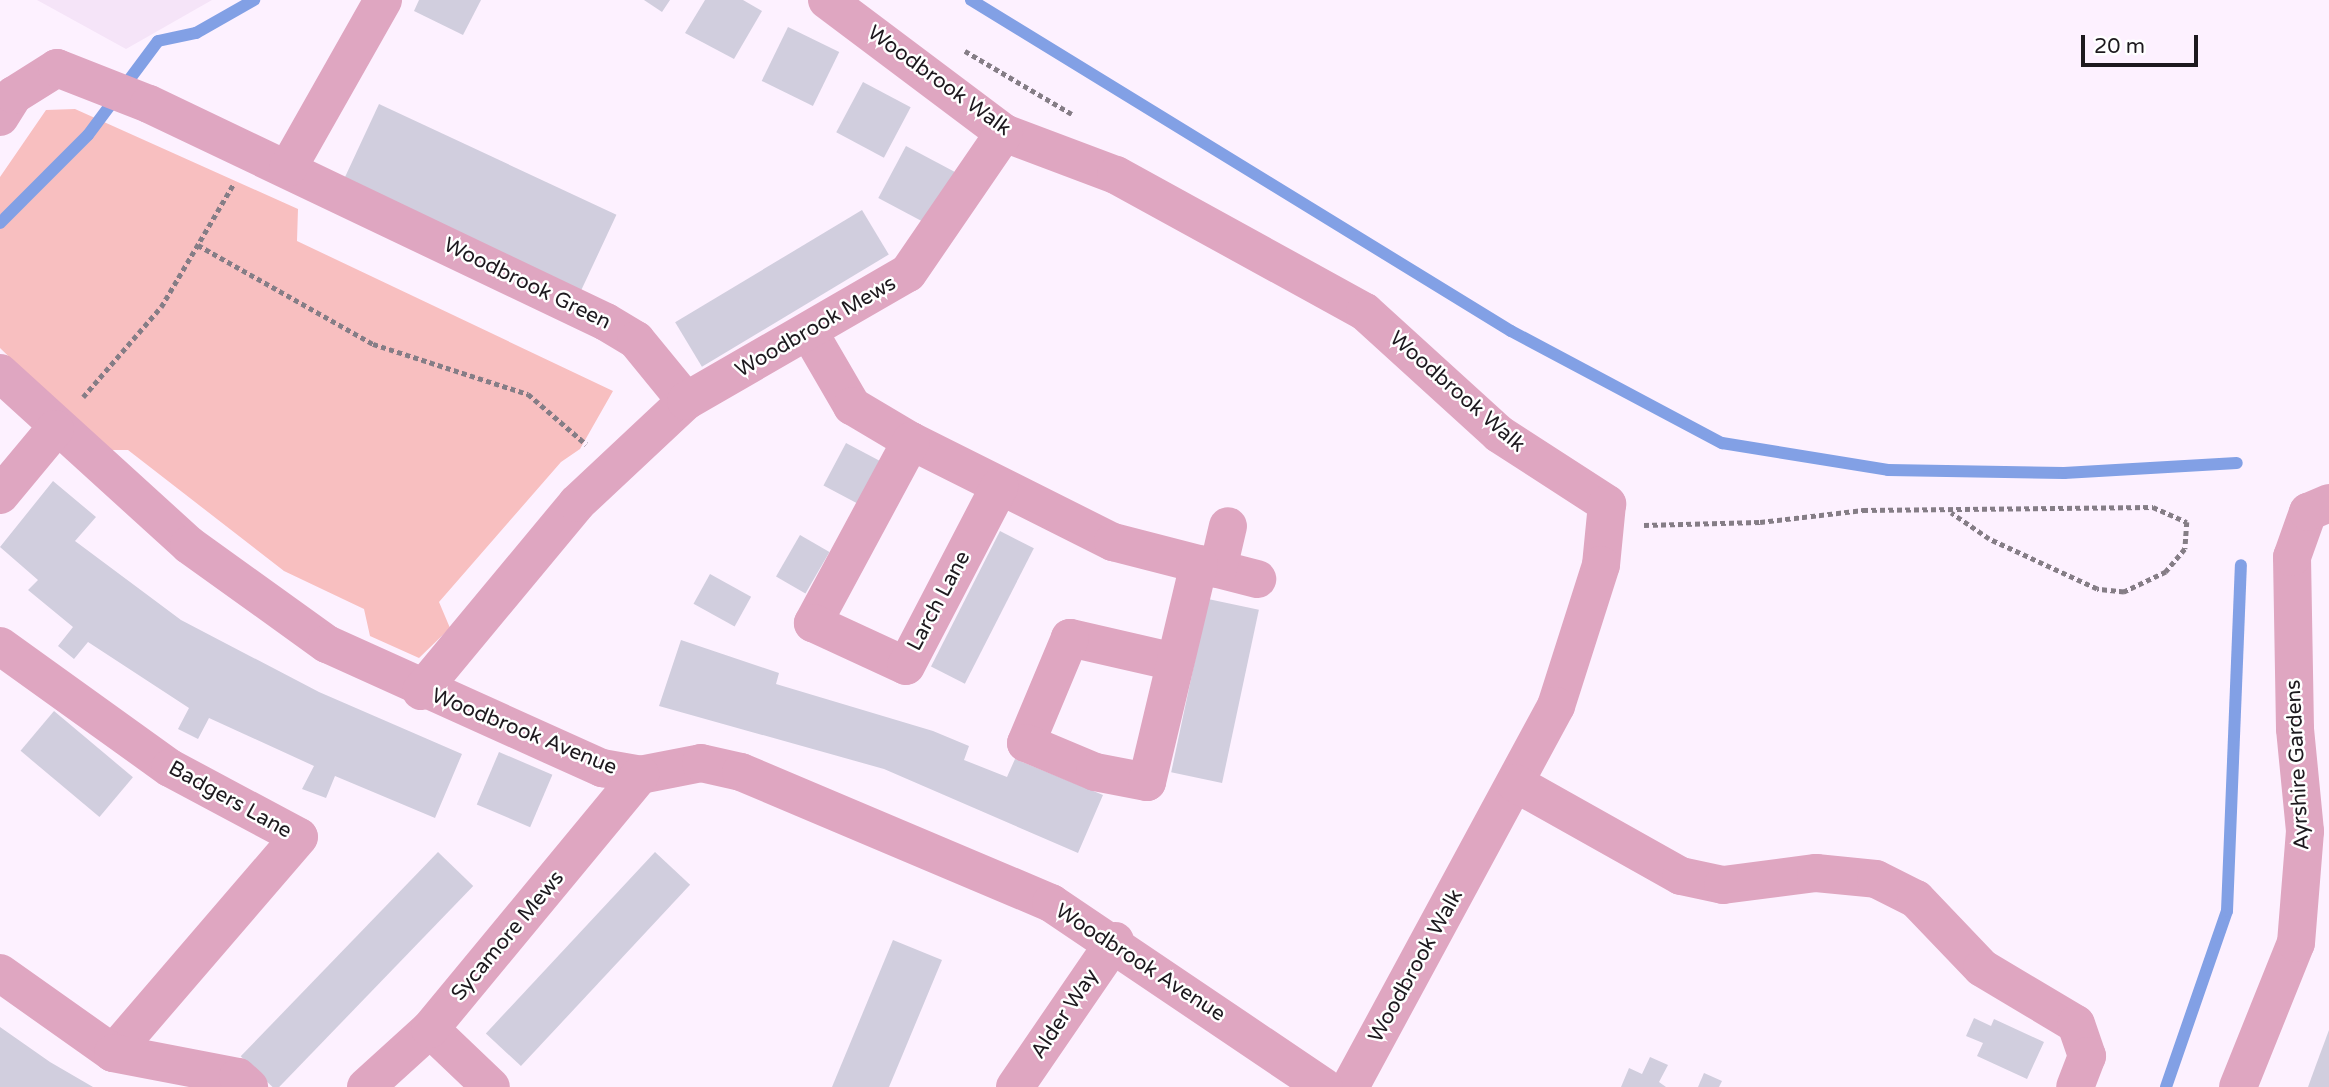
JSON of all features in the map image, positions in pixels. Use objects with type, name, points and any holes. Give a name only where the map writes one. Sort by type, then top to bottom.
[{"type":"street","points":[[288,168],[383,0]]},
{"type":"street","name":"Woodbrook Walk","points":[[827,0],[1004,133],[1116,176],[1365,312],[1499,434],[1607,503],[1609,525],[1556,706],[1350,1087]]},
{"type":"street","name":"Woodbrook Green","points":[[0,117],[14,94],[57,68],[149,104],[606,322],[636,340],[686,401]]},
{"type":"street","name":"Woodbrook Mews","points":[[686,401],[908,274],[1004,133]]},
{"type":"street","points":[[809,332],[852,406],[911,441],[1113,542],[1257,579]]},
{"type":"street","name":"Woodbrook Avenue","points":[[0,373],[55,429],[189,545],[327,644],[421,691],[530,730],[602,768],[640,775],[701,763],[741,772],[1051,903],[1115,941],[1324,1087]]},
{"type":"street","points":[[421,691],[576,503],[686,401]]},
{"type":"street","points":[[0,495],[55,429]]},
{"type":"street","name":"Larch Lane","points":[[911,441],[813,623],[906,666],[999,487]]},
{"type":"street","name":"Ayrshire Gardens","points":[[2238,1087],[2296,943],[2317,831],[2295,729],[2292,557],[2308,512],[2329,503]]},
{"type":"street","points":[[1175,662],[1208,567],[1227,526]]},
{"type":"street","name":"Badgers Lane","points":[[0,646],[170,768],[299,836],[113,1053]]},
{"type":"street","name":"Sycamore Mews","points":[[366,1087],[430,1029],[640,775]]},
{"type":"street","points":[[1515,783],[1682,876],[1723,885],[1816,873],[1876,879],[1916,899],[1982,968],[2076,1024],[2087,1056],[2075,1087]]},
{"type":"street","name":"Alder Way","points":[[1015,1087],[1115,941]]},
{"type":"street","points":[[0,973],[113,1053],[238,1077],[249,1087]]},
{"type":"street","points":[[430,1029],[491,1087]]},
{"type":"path","points":[[955,45],[1081,125]]},
{"type":"path","points":[[55,429],[161,307],[253,152]]},
{"type":"path","points":[[198,245],[373,344],[527,394],[615,468]]},
{"type":"path","points":[[1609,525],[1760,522],[1863,510],[1951,513],[2153,507],[2187,522],[2185,549],[2166,572],[2124,592],[2097,589],[1989,539],[1951,513]]},
{"type":"shaded area","points":[[37,0],[212,0],[126,49]]},
{"type":"shaded area","points":[[75,109],[298,209],[297,241],[613,391],[580,449],[561,462],[439,602],[450,628],[419,658],[370,636],[364,609],[284,571],[128,450],[105,450],[0,348],[0,177],[46,110]]},
{"type":"building","points":[[419,0],[481,0],[463,35],[414,11]]},
{"type":"building","points":[[644,0],[670,0],[662,12]]},
{"type":"building","points":[[705,0],[743,0],[762,11],[734,59],[685,33]]},
{"type":"building","points":[[788,27],[839,52],[813,106],[762,81]]},
{"type":"building","points":[[863,82],[911,107],[884,158],[836,132]]},
{"type":"building","points":[[379,104],[616,215],[581,291],[344,180]]},
{"type":"building","points":[[906,146],[956,173],[929,225],[878,198]]},
{"type":"building","points":[[862,210],[889,255],[702,367],[675,322]]},
{"type":"building","points":[[846,443],[880,461],[857,503],[823,485]]},
{"type":"building","points":[[53,481],[96,517],[75,541],[181,620],[319,692],[462,754],[435,818],[335,776],[326,798],[302,789],[314,766],[209,718],[198,739],[178,729],[189,708],[88,642],[74,659],[58,646],[73,627],[28,590],[38,580],[0,547]]},
{"type":"building","points":[[1000,531],[1034,548],[965,684],[931,666]]},
{"type":"building","points":[[800,535],[829,552],[805,594],[776,577]]},
{"type":"building","points":[[710,574],[751,597],[735,627],[694,604]]},
{"type":"building","points":[[1208,599],[1259,610],[1222,783],[1171,772]]},
{"type":"building","points":[[681,640],[779,673],[776,684],[933,731],[969,746],[964,760],[1007,777],[1015,759],[1103,795],[1078,853],[884,769],[659,706]]},
{"type":"building","points":[[54,711],[133,777],[99,817],[21,751]]},
{"type":"building","points":[[499,752],[552,775],[530,827],[477,804]]},
{"type":"building","points":[[438,852],[473,886],[279,1087],[273,1087],[241,1056]]},
{"type":"building","points":[[655,852],[690,885],[521,1066],[486,1033]]},
{"type":"building","points":[[893,940],[942,960],[889,1087],[832,1087]]},
{"type":"building","points":[[1974,1018],[1991,1026],[1994,1019],[2044,1042],[2027,1079],[1977,1056],[1983,1043],[1966,1036]]},
{"type":"building","points":[[0,1027],[50,1062],[93,1087],[0,1087]]},
{"type":"building","points":[[2329,1030],[2329,1087],[2308,1087],[2316,1065]]},
{"type":"building","points":[[1650,1057],[1668,1065],[1659,1082],[1666,1087],[1621,1087],[1629,1068],[1642,1074]]},
{"type":"building","points":[[1704,1073],[1722,1081],[1719,1087],[1698,1087]]},
{"type":"waterway","points":[[0,223],[88,135],[158,41],[196,33],[254,0]]},
{"type":"waterway","points":[[971,0],[1511,331],[1722,443],[1888,470],[2064,473],[2237,463]]},
{"type":"waterway","points":[[2166,1087],[2227,911],[2241,565]]}]
